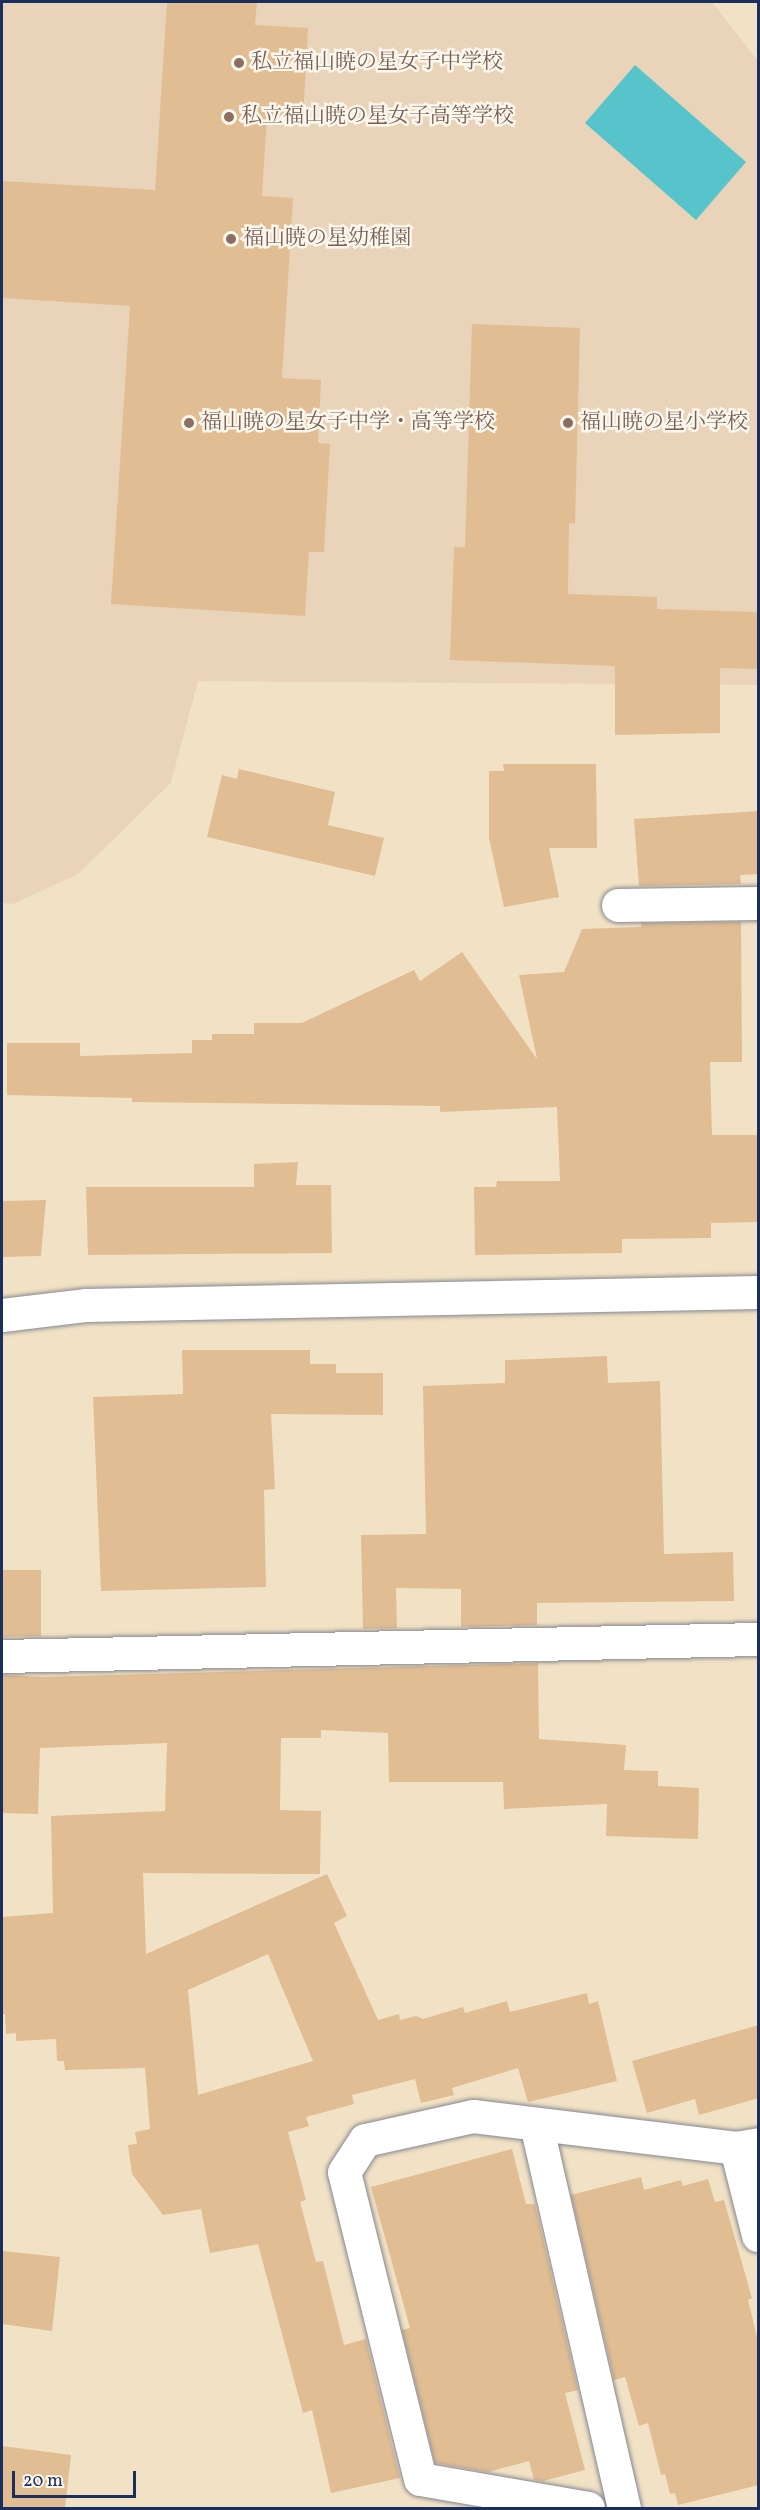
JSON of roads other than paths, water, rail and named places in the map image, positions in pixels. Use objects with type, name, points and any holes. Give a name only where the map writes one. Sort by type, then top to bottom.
[{"type":"street","points":[[618,905],[759,903]]},
{"type":"street","points":[[2,1315],[86,1305],[759,1292]]},
{"type":"street","points":[[2,1656],[759,1639]]},
{"type":"street","points":[[588,2508],[420,2479],[344,2172],[365,2140],[473,2116],[747,2146],[759,2235]]},
{"type":"street","points":[[536,2124],[624,2508]]},
{"type":"water","points":[[635,65],[746,162],[696,220],[585,123]]},
{"type":"place","name":"私立福山暁の星女子中学校","points":[[239,63]]},
{"type":"place","name":"私立福山暁の星女子高等学校","points":[[229,117]]},
{"type":"place","name":"福山暁の星幼稚園","points":[[231,239]]},
{"type":"place","name":"福山暁の星女子中学・高等学校","points":[[189,423]]},
{"type":"place","name":"福山暁の星小学校","points":[[568,423]]}]
